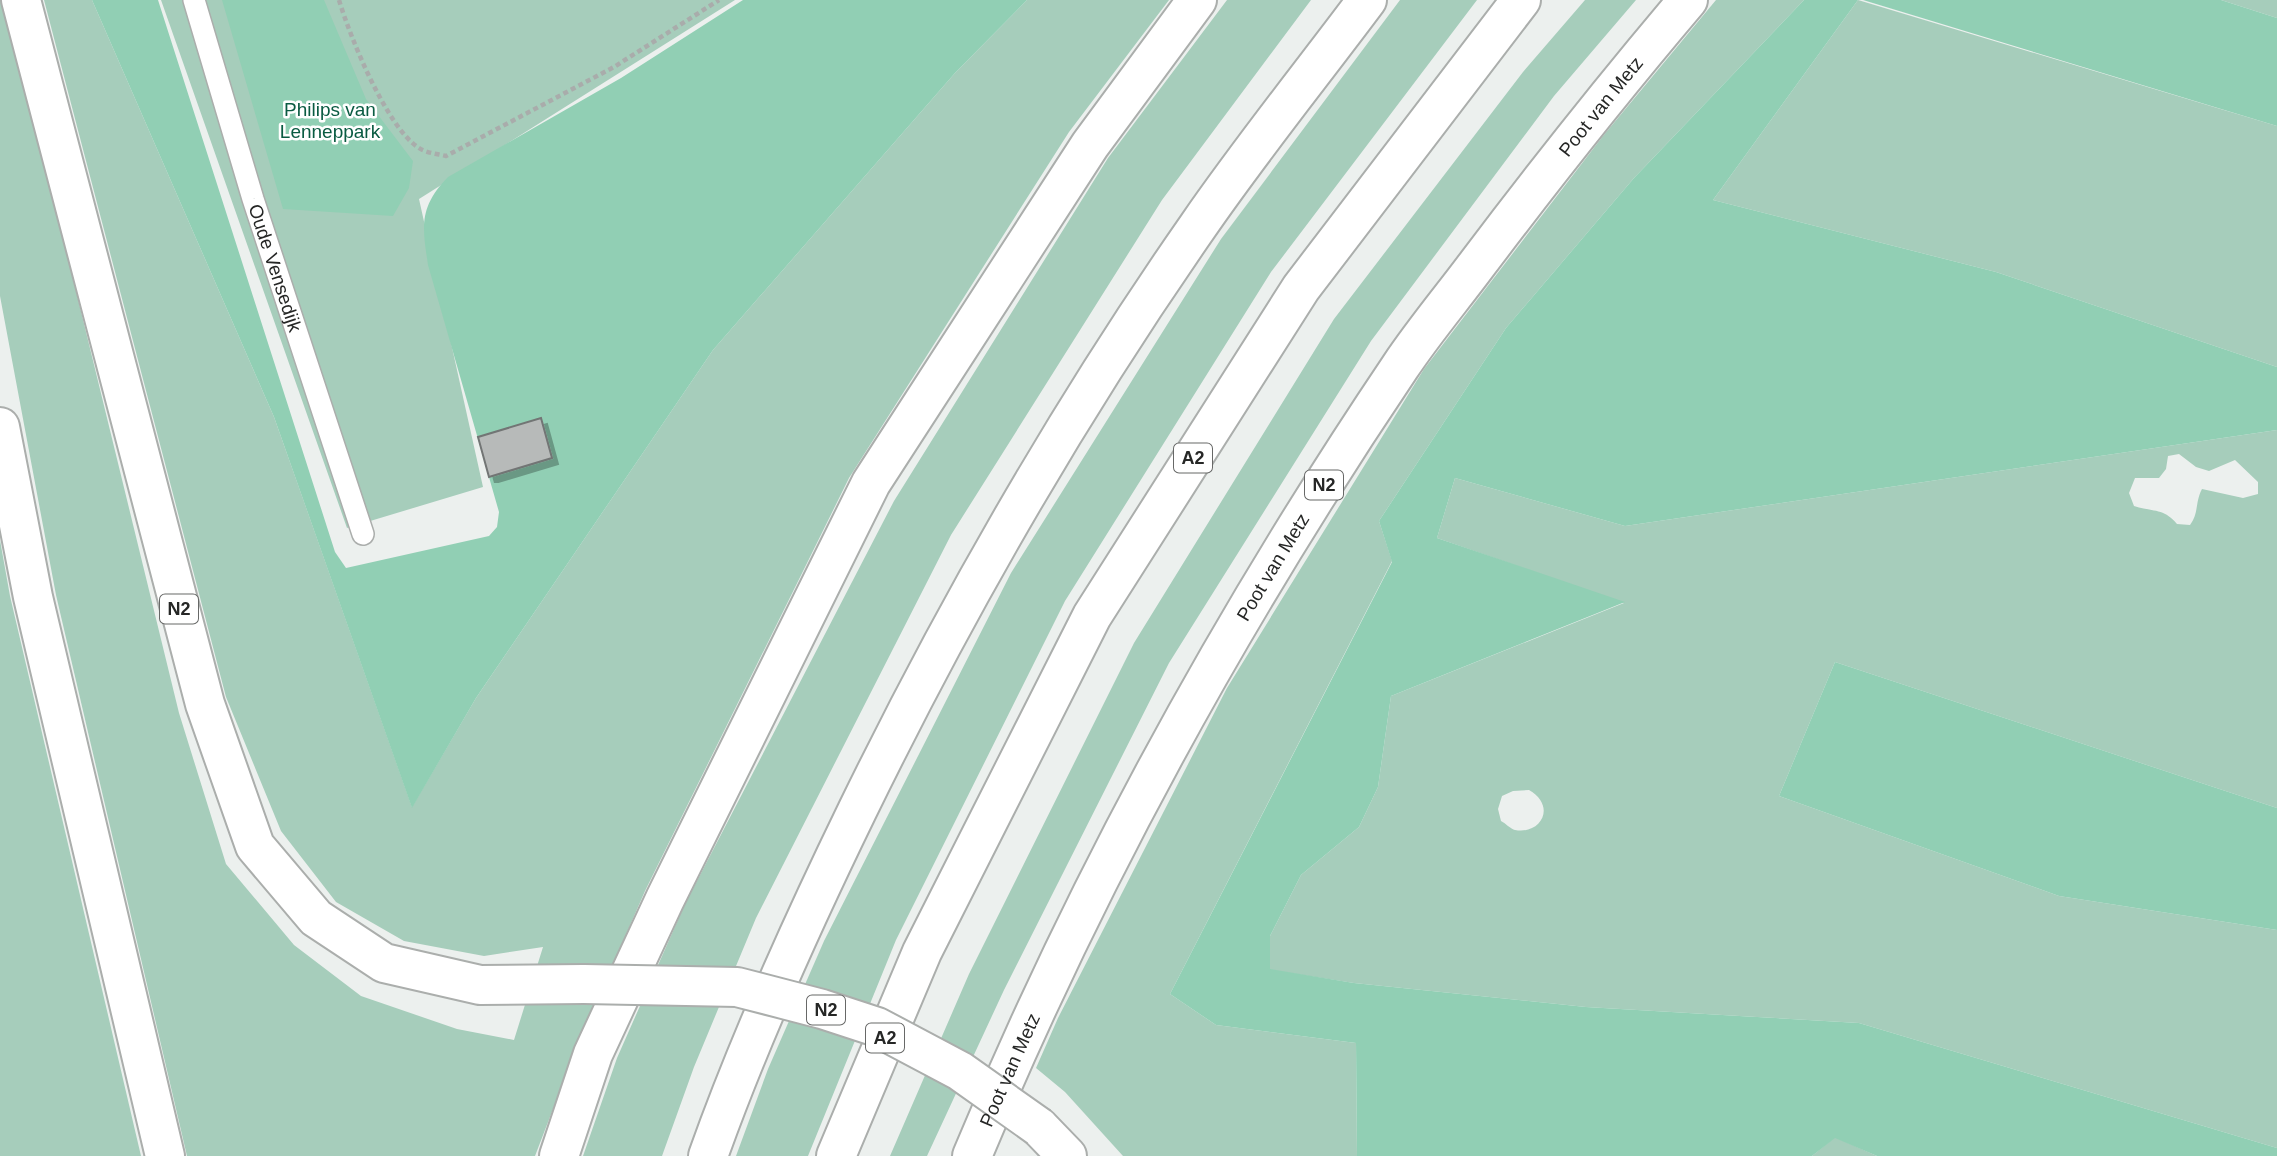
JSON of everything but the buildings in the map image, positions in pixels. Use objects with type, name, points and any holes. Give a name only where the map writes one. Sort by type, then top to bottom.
[{"type":"highway","name":"N2","points":[[21,0],[205,704],[255,846],[316,918],[384,963],[480,985],[737,987],[822,1009],[877,1027],[960,1071],[1039,1127],[1067,1156]]},
{"type":"highway","points":[[559,1156],[593,1054],[665,899],[871,483],[1090,145],[1197,0]]},
{"type":"highway","points":[[708,1156],[733,1087],[800,929],[892,739],[988,559],[1091,390],[1199,225],[1367,0]]},
{"type":"highway","name":"A2","points":[[836,1156],[922,952],[1092,617],[1301,288],[1521,0]]},
{"type":"highway","name":"Poot van Metz","points":[[972,1156],[1034,1016],[1157,768],[1301,521],[1402,365],[1580,128],[1688,0]]},
{"type":"highway","points":[[0,427],[33,597],[165,1156]]},
{"type":"lane","name":"Oude Vensedijk","points":[[194,0],[253,200],[363,534]]},
{"type":"path","points":[[339,0],[346,26],[388,113],[419,148],[446,156],[614,67],[719,0]]},
{"type":"green space","points":[[0,0],[5,0],[179,713],[226,864],[294,945],[361,996],[457,1029],[514,1040],[543,947],[484,956],[404,941],[336,902],[281,831],[226,697],[44,0],[92,0],[274,417],[412,807],[476,698],[713,350],[955,73],[1027,0],[1169,0],[1069,132],[849,478],[645,891],[576,1049],[535,1156],[187,1156],[56,595],[0,296]]},
{"type":"green space","points":[[92,0],[158,0],[335,552],[346,568],[489,536],[497,527],[499,512],[426,251],[424,228],[427,208],[448,177],[621,78],[743,0],[1027,0],[955,73],[713,350],[476,698],[412,808],[274,417]]},
{"type":"green space","name":"Philips van Lenneppark","points":[[161,0],[735,0],[419,199],[483,487],[347,528]]},
{"type":"green space","points":[[222,0],[324,0],[366,99],[413,161],[409,188],[393,216],[283,209]]},
{"type":"green space","points":[[1227,0],[1311,0],[1162,200],[951,535],[756,918],[694,1067],[662,1156],[583,1156],[617,1058],[685,904],[894,501],[1108,158]]},
{"type":"green space","points":[[1400,0],[1477,0],[1271,272],[1065,601],[896,940],[808,1156],[736,1156],[768,1069],[824,941],[1011,573],[1221,239]]},
{"type":"green space","points":[[1585,0],[1636,0],[1554,96],[1371,341],[1169,663],[1004,990],[927,1156],[890,1156],[969,974],[1134,643],[1334,319],[1523,72]]},
{"type":"green space","points":[[1716,0],[1804,0],[1634,178],[1506,328],[1379,521],[1392,561],[1170,994],[1216,1025],[1356,1043],[1357,1156],[1123,1156],[1065,1092],[1036,1068],[1058,1018],[1227,688],[1424,369],[1603,136]]},
{"type":"green space","points":[[1804,0],[1858,0],[1713,200],[1996,272],[2277,367],[2277,430],[1625,526],[1455,478],[1437,538],[1625,602],[1391,696],[1378,787],[1359,827],[1301,875],[1270,936],[1270,969],[1354,983],[1586,1007],[1859,1023],[2277,1148],[2277,1156],[1877,1156],[1835,1138],[1812,1156],[1357,1156],[1356,1043],[1216,1025],[1170,994],[1392,562],[1379,521],[1506,328],[1634,178]]},
{"type":"green space","points":[[1858,0],[2277,126],[2277,367],[1996,272],[1713,200]]},
{"type":"green space","points":[[1863,0],[2221,0],[2277,18],[2277,126]]},
{"type":"green space","points":[[2221,0],[2277,0],[2277,18]]},
{"type":"green space","points":[[2277,430],[2277,808],[1835,662],[1779,796],[2059,896],[2277,930],[2277,1148],[1859,1023],[1586,1007],[1354,983],[1270,970],[1270,936],[1301,875],[1359,827],[1378,787],[1391,696],[1624,603],[1437,538],[1455,478],[1625,526]],"holes":[[[2179,454],[2196,467],[2209,471],[2235,460],[2258,482],[2258,494],[2243,498],[2202,489],[2190,525],[2177,524],[2163,513],[2134,506],[2129,493],[2135,478],[2159,478],[2166,469],[2168,456]],[[1529,790],[1542,804],[1542,818],[1532,828],[1515,830],[1501,821],[1498,809],[1502,796],[1513,791]]]},
{"type":"green space","points":[[0,540],[10,596],[141,1156],[0,1156]]},
{"type":"green space","points":[[1835,662],[2277,808],[2277,930],[2059,896],[1779,796]]},
{"type":"green space","points":[[1835,1137],[1877,1156],[1812,1156]]}]
